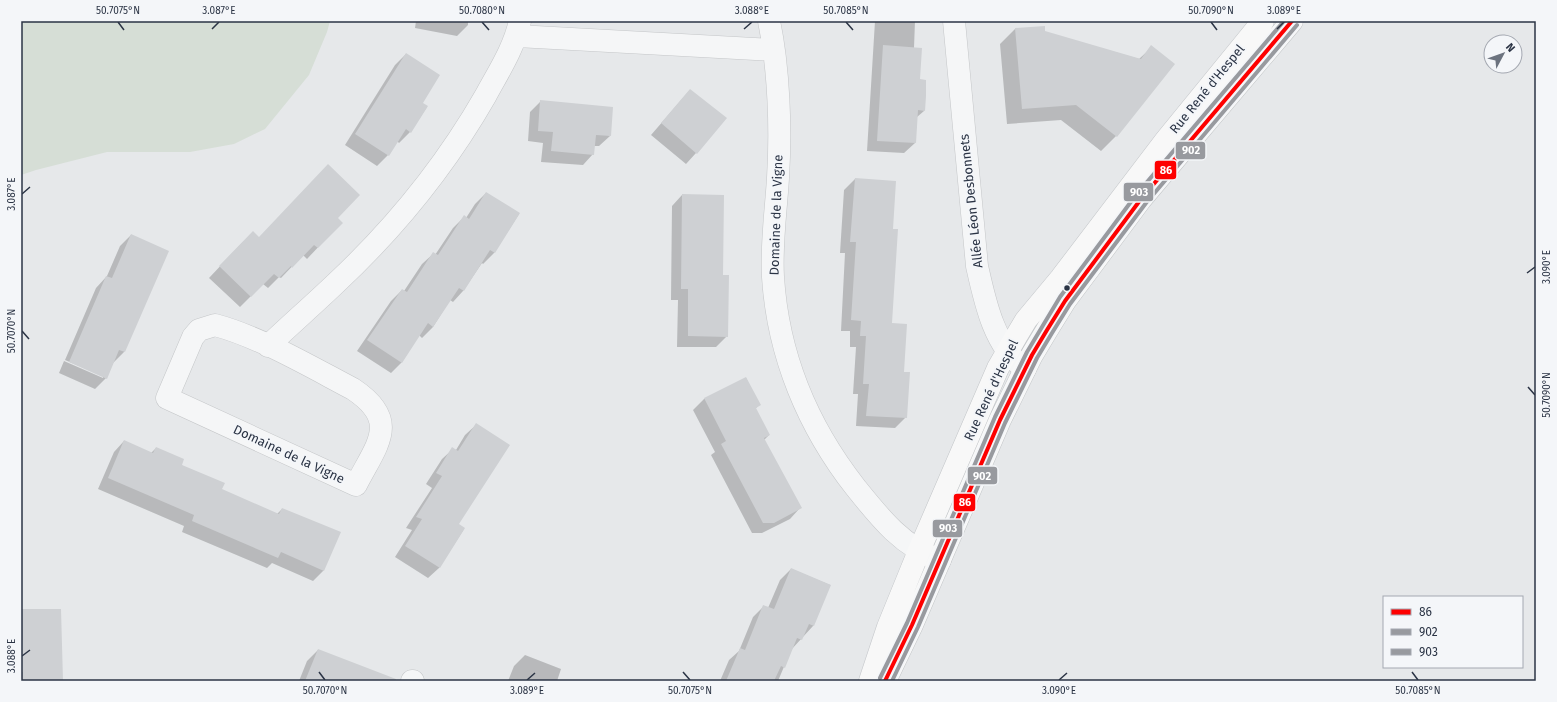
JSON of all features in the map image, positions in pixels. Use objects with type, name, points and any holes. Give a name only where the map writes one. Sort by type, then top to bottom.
[{"type":"main road","name":"Rue René d'Hespel","points":[[870,681],[888,627],[919,551],[1007,351],[1026,320],[1052,290],[1166,140],[1263,21]]},
{"type":"main road","name":"Rue René d'Hespel","points":[[885,681],[912,625],[994,434],[1025,369],[1047,330],[1065,301],[1145,194],[1292,21]]},
{"type":"street","name":"Domaine de la Vigne","points":[[769,21],[774,50],[779,154],[773,278],[779,318],[790,367],[806,409],[840,467],[887,525],[919,551],[940,560]]},
{"type":"street","name":"Allée Léon Desbonnets","points":[[954,21],[977,266],[993,323],[1007,351],[1012,358],[1025,369]]},
{"type":"street","points":[[268,346],[345,275],[408,206],[448,154],[465,129],[494,80],[518,28],[774,50]]},
{"type":"street","name":"Domaine de la Vigne","points":[[215,324],[268,346],[353,389],[365,397],[373,405],[379,415],[382,425],[381,437],[356,485],[167,398],[193,337],[199,330],[215,324]]},
{"type":"shaded area","points":[[21,21],[330,21],[309,75],[265,129],[234,144],[190,152],[107,152],[21,175]]},
{"type":"building","points":[[1045,26],[1045,31],[1141,59],[1151,45],[1175,64],[1117,137],[1076,105],[1022,109],[1015,28]]},
{"type":"building","points":[[883,45],[922,48],[920,79],[926,80],[926,96],[925,111],[918,110],[916,143],[877,141]]},
{"type":"building","points":[[406,53],[440,75],[423,103],[428,106],[411,133],[406,129],[389,156],[355,134]]},
{"type":"building","points":[[690,89],[727,118],[697,154],[661,123]]},
{"type":"building","points":[[540,100],[613,107],[611,136],[596,135],[594,155],[551,151],[553,132],[538,131]]},
{"type":"building","points":[[328,164],[360,195],[338,218],[343,223],[318,248],[314,245],[292,268],[291,266],[279,278],[274,274],[251,297],[219,266],[253,231],[259,237]]},
{"type":"building","points":[[855,178],[896,181],[893,229],[898,229],[892,323],[907,324],[904,372],[910,372],[907,418],[866,416],[869,384],[863,384],[866,336],[860,336],[861,321],[851,320],[856,242],[850,242]]},
{"type":"building","points":[[486,192],[520,213],[495,253],[490,250],[464,291],[459,288],[433,327],[428,323],[402,363],[367,340],[402,289],[407,292],[433,252],[438,255],[464,215],[469,219]]},
{"type":"building","points":[[682,194],[724,195],[723,275],[729,275],[728,337],[688,336],[688,289],[681,289]]},
{"type":"building","points":[[131,234],[169,251],[125,352],[119,350],[107,379],[69,362],[106,276],[112,278]]},
{"type":"building","points":[[746,377],[761,405],[756,408],[770,435],[764,438],[802,508],[774,523],[763,523],[721,444],[726,441],[704,398]]},
{"type":"building","points":[[476,423],[510,445],[459,524],[465,528],[440,568],[405,546],[422,519],[416,517],[442,476],[436,473],[452,447],[458,451]]},
{"type":"building","points":[[124,440],[153,453],[156,447],[184,459],[182,465],[225,483],[222,489],[279,514],[282,508],[341,532],[324,571],[281,552],[278,558],[192,521],[194,515],[108,478]]},
{"type":"building","points":[[791,568],[831,585],[814,626],[809,624],[802,640],[797,638],[785,668],[781,666],[774,681],[726,681],[740,648],[745,650],[763,605],[774,609]]},
{"type":"building","points":[[22,609],[61,609],[63,681],[23,681],[23,672],[21,672],[21,640],[23,640]]},
{"type":"building","points":[[318,649],[396,679],[396,681],[305,681]]},
{"type":"transit line","name":"903","points":[[880,678],[907,623],[995,417],[1027,352],[1060,297],[1136,195],[1284,21]]},
{"type":"transit line","name":"86","points":[[885,681],[912,625],[1000,420],[1032,355],[1047,330],[1065,301],[1141,199],[1292,21]]},
{"type":"transit line","name":"902","points":[[892,681],[918,627],[1005,423],[1037,358],[1052,333],[1070,304],[1146,203],[1297,25]]}]
